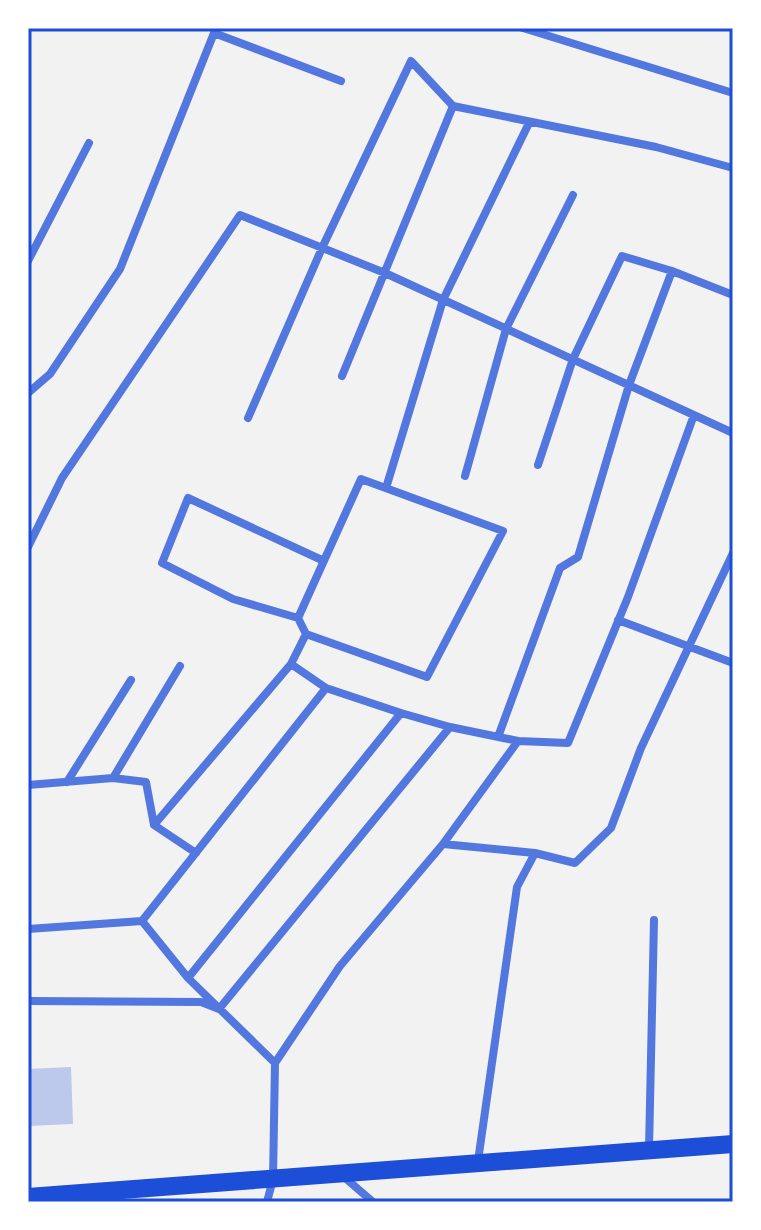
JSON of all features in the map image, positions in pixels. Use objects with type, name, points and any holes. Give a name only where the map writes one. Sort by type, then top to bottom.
[{"type":"main road","points":[[28,1197],[733,1144]]},
{"type":"street","points":[[523,28],[733,93]]},
{"type":"street","points":[[28,393],[50,374],[120,269],[215,30],[341,81]]},
{"type":"street","points":[[248,418],[322,248],[411,61],[453,106],[656,147],[733,168]]},
{"type":"street","points":[[342,376],[453,106]]},
{"type":"street","points":[[386,488],[443,300],[529,123]]},
{"type":"street","points":[[28,261],[89,143]]},
{"type":"street","points":[[465,476],[506,329],[573,195]]},
{"type":"street","points":[[28,547],[62,478],[240,215],[385,273],[733,433]]},
{"type":"street","points":[[538,465],[573,359],[622,256],[672,271],[733,295]]},
{"type":"street","points":[[498,737],[560,568],[578,557],[629,385],[672,271]]},
{"type":"street","points":[[291,664],[326,688],[450,727],[518,741],[568,743],[618,620],[694,415]]},
{"type":"street","points":[[298,618],[324,561],[361,479],[503,531],[427,677],[306,634],[298,618],[233,599],[162,563],[188,498],[324,561]]},
{"type":"street","points":[[443,844],[535,853],[575,863],[611,828],[641,748],[733,553]]},
{"type":"street","points":[[618,620],[733,663]]},
{"type":"street","points":[[154,825],[291,664],[306,634]]},
{"type":"street","points":[[113,778],[180,666]]},
{"type":"street","points":[[67,782],[131,680]]},
{"type":"street","points":[[28,929],[142,921],[326,688]]},
{"type":"street","points":[[188,978],[401,713]]},
{"type":"street","points":[[219,1009],[450,727]]},
{"type":"street","points":[[267,1202],[273,1179],[275,1063],[340,966],[443,844],[518,741]]},
{"type":"street","points":[[28,785],[113,778],[146,782],[154,825],[196,853]]},
{"type":"street","points":[[478,1163],[517,887],[535,853]]},
{"type":"street","points":[[649,1150],[654,920]]},
{"type":"street","points":[[142,921],[188,978],[275,1063]]},
{"type":"street","points":[[28,1001],[201,1002],[219,1009]]},
{"type":"street","points":[[340,1173],[373,1202]]},
{"type":"building","points":[[71,1067],[73,1124],[28,1126],[28,1069]]}]
